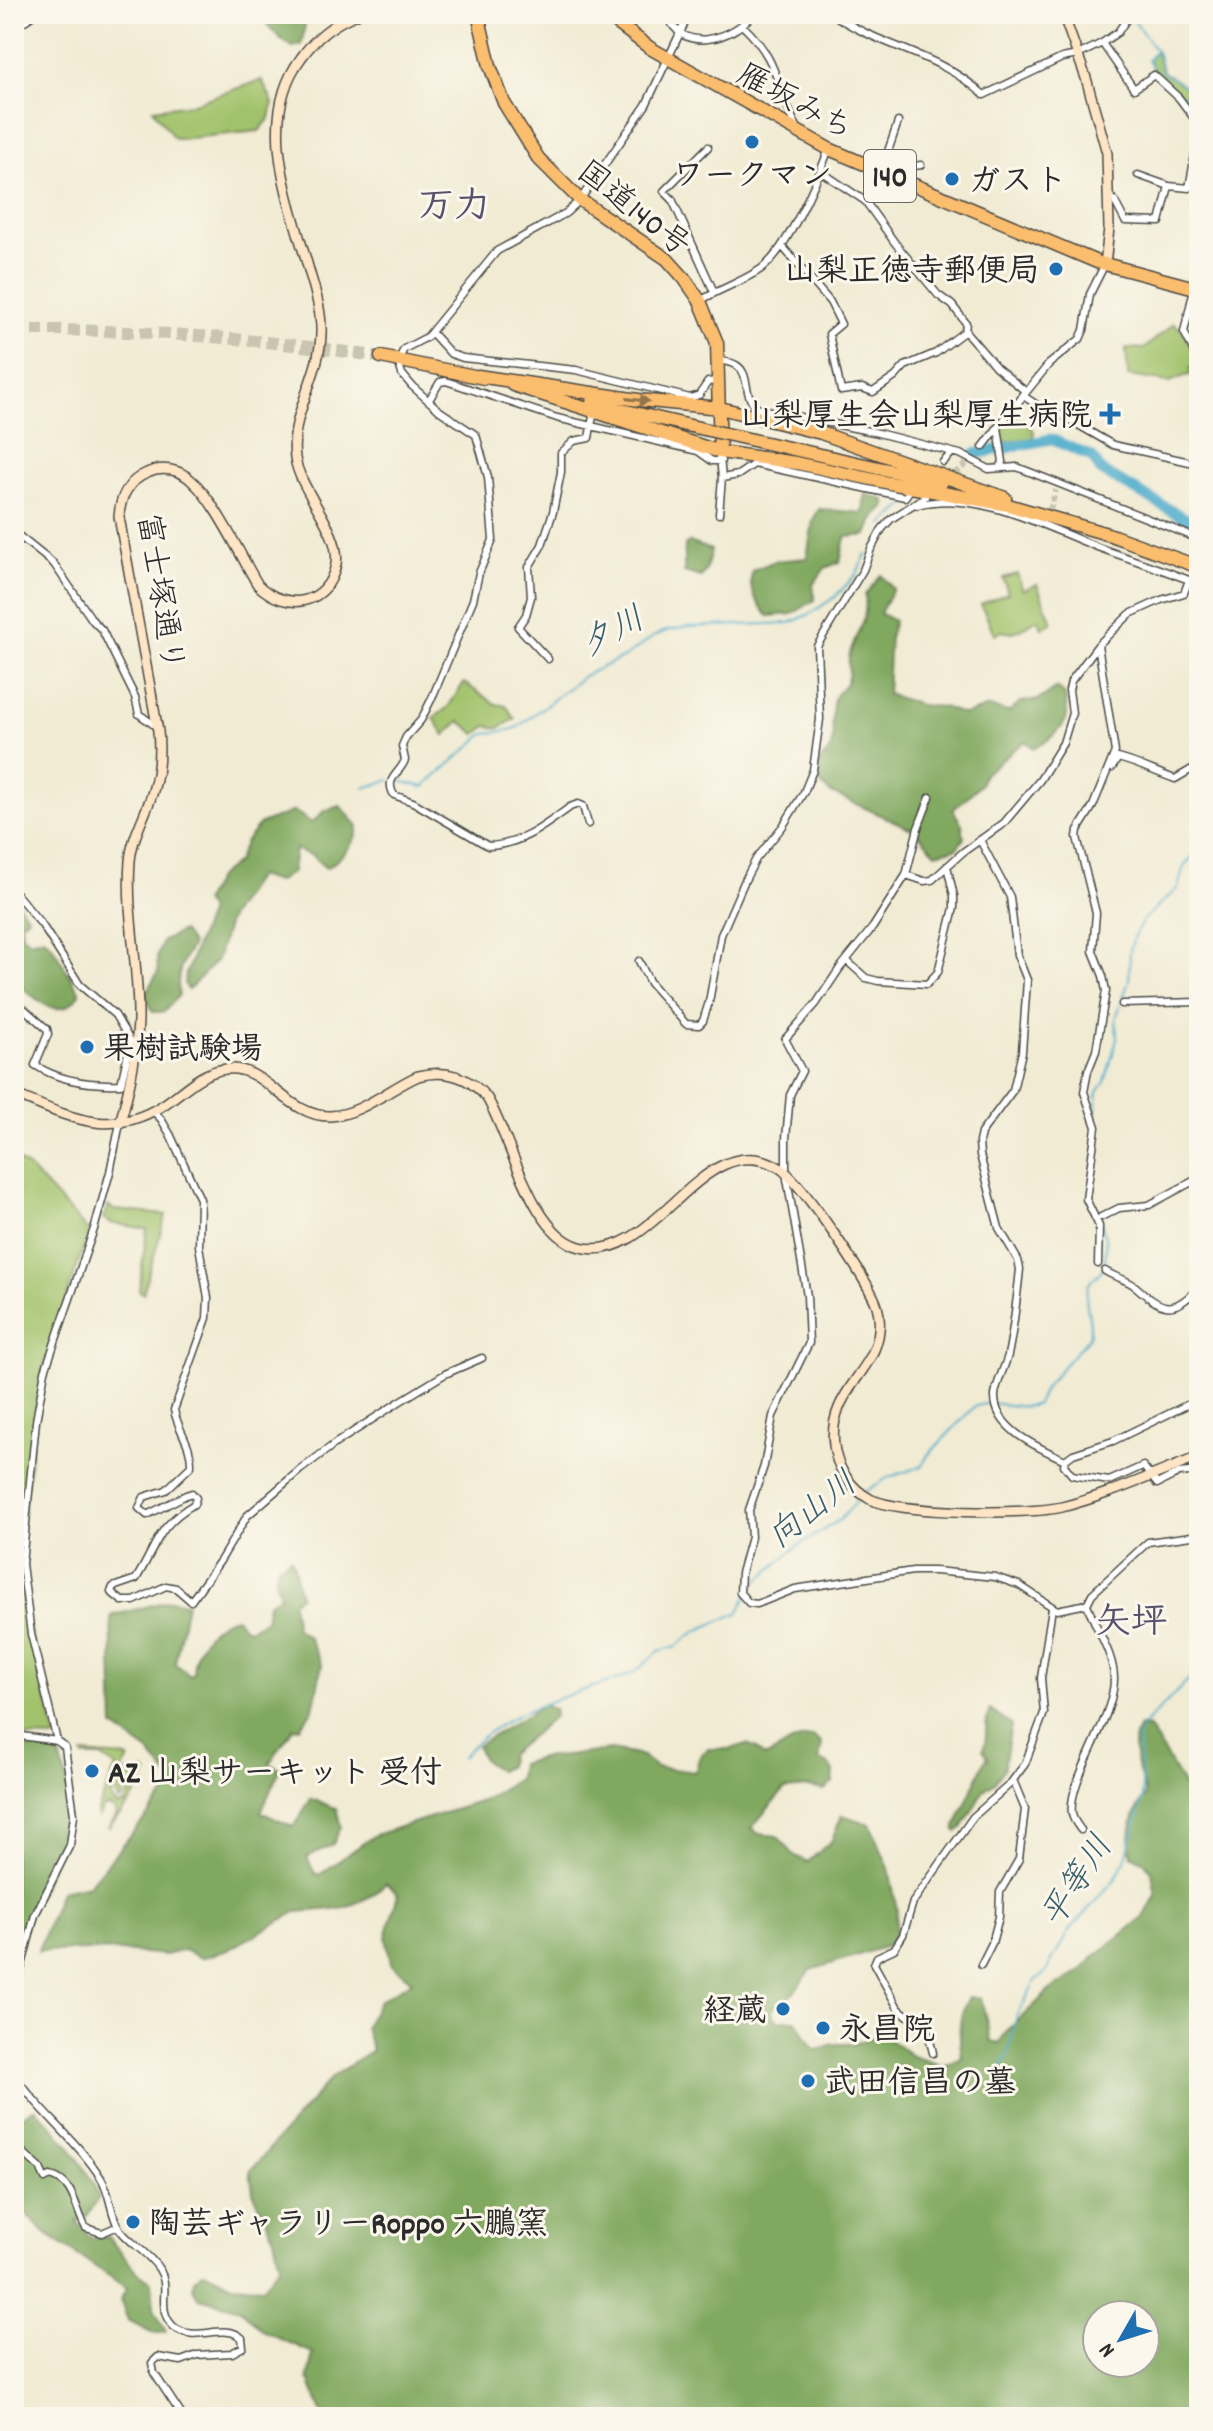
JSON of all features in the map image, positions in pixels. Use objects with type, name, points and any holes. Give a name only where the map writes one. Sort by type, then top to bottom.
[{"type":"highway","name":"国道140号","points":[[478,14],[490,66],[513,120],[538,158],[580,200],[667,259],[700,301],[717,343],[720,456]]},
{"type":"highway","name":"雁坂みち","points":[[605,14],[669,59],[829,149],[1105,265],[1197,288]]},
{"type":"highway","points":[[381,357],[478,376],[639,400],[720,408],[821,433],[1199,567]]},
{"type":"highway","points":[[478,376],[891,470],[1016,502]]},
{"type":"highway","points":[[513,385],[720,456],[796,463],[1008,505],[1114,536]]},
{"type":"street","points":[[14,28],[35,14]]},
{"type":"street","name":"富士塚通り","points":[[120,1123],[138,1019],[129,892],[130,857],[156,780],[159,758],[157,727],[119,517],[121,500],[132,482],[151,471],[164,469],[184,474],[211,506],[258,585],[274,598],[298,602],[318,594],[328,585],[337,561],[335,545],[305,488],[295,457],[295,430],[318,366],[321,327],[318,302],[289,197],[278,142],[278,119],[286,85],[301,57],[322,34],[357,14]]},
{"type":"street","points":[[667,14],[670,25],[680,36],[699,39],[719,37],[743,26],[753,14]]},
{"type":"street","points":[[401,355],[404,349],[431,332],[497,251],[566,213],[580,200],[646,105],[689,14]]},
{"type":"street","points":[[833,14],[862,31],[936,61],[966,78],[984,95],[1062,58],[1078,55],[1102,43],[1118,32],[1130,14]]},
{"type":"street","points":[[983,447],[1024,393],[1059,355],[1080,339],[1090,294],[1105,265],[1109,195],[1107,153],[1063,14]]},
{"type":"street","points":[[743,26],[770,56],[782,96],[801,135]]},
{"type":"street","points":[[1102,43],[1134,89],[1154,75],[1179,98],[1199,125]]},
{"type":"street","points":[[898,122],[882,169],[921,165]]},
{"type":"street","points":[[708,147],[664,191],[672,199],[714,292]]},
{"type":"street","points":[[700,301],[763,268],[782,246],[829,149]]},
{"type":"street","points":[[1138,175],[1169,186],[1189,188],[1199,149]]},
{"type":"street","points":[[782,246],[830,302],[841,324],[829,334],[829,340],[835,354],[841,391],[862,388],[873,392],[905,366],[936,353],[965,331],[966,323],[952,305],[938,295],[865,201],[820,171]]},
{"type":"street","points":[[1109,195],[1125,221],[1160,222],[1169,186]]},
{"type":"street","points":[[1197,288],[1184,332],[1199,361]]},
{"type":"street","points":[[965,331],[996,367],[1046,411],[1061,415],[1113,445],[1199,464]]},
{"type":"street","points":[[431,332],[451,354],[463,358],[576,370],[690,398],[699,395],[708,382],[719,380]]},
{"type":"street","points":[[717,360],[731,362],[743,370],[750,402],[760,409],[874,432],[956,454],[989,469],[1017,467],[1056,486],[1199,539]]},
{"type":"street","points":[[399,364],[402,374],[412,386],[476,435],[488,477],[493,540],[479,573],[473,600],[432,698],[402,746],[405,760],[390,779],[390,788],[394,795],[413,802],[488,846],[522,839],[578,804],[583,806],[588,824]]},
{"type":"street","points":[[429,400],[440,382],[446,381],[557,418],[698,451],[712,461],[720,456],[719,514]]},
{"type":"street","points":[[548,659],[518,627],[526,615],[531,597],[529,567],[542,545],[553,512],[561,472],[561,453],[574,441],[589,438],[593,416]]},
{"type":"street","points":[[998,427],[1003,462],[1000,467]]},
{"type":"street","points":[[873,442],[874,432]]},
{"type":"street","points":[[943,462],[956,454]]},
{"type":"street","points":[[722,478],[738,475],[754,464],[905,497],[910,490]]},
{"type":"street","points":[[639,961],[650,983],[686,1024],[699,1025],[703,1021],[721,935],[745,880],[756,859],[783,826],[804,792],[813,770],[820,719],[817,646],[863,570],[882,529],[891,519],[925,497]]},
{"type":"street","points":[[909,507],[936,500],[977,505],[1011,514],[1045,524],[1199,584]]},
{"type":"street","points":[[14,532],[45,555],[62,574],[117,656],[139,714],[157,727]]},
{"type":"street","points":[[906,875],[924,881],[932,880],[1004,823],[1055,759],[1069,730],[1071,681],[1098,645],[1130,614],[1184,593],[1189,580]]},
{"type":"street","points":[[1098,645],[1116,745],[1093,806],[1077,837],[1096,913],[1093,951],[1106,991],[1096,1051],[1084,1092],[1096,1127],[1086,1199],[1099,1226],[1098,1264]]},
{"type":"street","points":[[1109,767],[1112,768],[1118,758],[1146,765],[1175,779],[1199,765]]},
{"type":"street","points":[[930,797],[906,875],[816,1004],[785,1039],[802,1071],[790,1095],[786,1173],[807,1296],[809,1343],[773,1416],[764,1466],[749,1510],[751,1537],[741,1573],[745,1599],[757,1604],[795,1589],[913,1571],[935,1571],[995,1577],[1019,1585],[1057,1610],[1087,1604]]},
{"type":"street","points":[[980,840],[1010,897],[1017,955],[1027,980],[1022,1052],[1013,1090],[981,1133],[979,1142],[999,1228],[1020,1269],[1013,1332],[1004,1373],[995,1394],[996,1402],[1009,1426],[1020,1436],[1065,1460]]},
{"type":"street","points":[[847,961],[866,978],[922,985],[933,979],[938,972],[954,908],[947,866]]},
{"type":"street","points":[[14,891],[42,925],[80,985],[115,1015],[133,1044],[121,1084],[104,1085],[62,1078],[35,1065],[48,1034],[45,1025],[14,1000]]},
{"type":"street","points":[[1122,1004],[1199,1002]]},
{"type":"street","points":[[14,1094],[73,1119],[120,1123],[154,1112],[196,1080],[224,1069],[249,1073],[297,1107],[329,1116],[353,1110],[418,1076],[451,1074],[472,1083],[487,1098],[546,1224],[566,1242],[592,1249],[613,1247],[634,1236],[705,1176],[726,1163],[756,1159],[766,1161],[786,1173],[848,1256],[876,1304],[879,1332],[875,1347],[840,1403],[835,1417],[833,1444],[841,1468],[858,1490],[869,1498],[912,1508],[1036,1512],[1078,1503],[1199,1457]]},
{"type":"street","points":[[154,1112],[170,1134],[200,1199],[198,1229],[208,1298],[207,1318],[174,1410],[191,1449],[191,1466],[166,1490],[144,1497],[139,1508],[147,1515],[186,1495],[192,1493],[196,1498],[194,1504],[166,1525],[136,1579],[113,1587],[111,1592],[122,1601],[134,1601],[166,1586],[176,1588],[191,1601],[247,1516],[300,1470],[399,1402],[445,1374],[482,1358]]},
{"type":"street","points":[[57,1741],[31,1634],[22,1564],[36,1421],[45,1371],[95,1226],[120,1123]]},
{"type":"street","points":[[1101,1217],[1119,1208],[1149,1205],[1199,1178]]},
{"type":"street","points":[[1105,1271],[1127,1280],[1144,1297],[1164,1308],[1181,1305],[1199,1287]]},
{"type":"street","points":[[1065,1460],[1073,1454],[1113,1441],[1199,1399]]},
{"type":"street","points":[[1065,1460],[1067,1471],[1079,1477],[1109,1481],[1143,1466],[1157,1484],[1179,1473],[1199,1471]]},
{"type":"street","points":[[1081,1830],[1072,1814],[1073,1804],[1106,1715],[1114,1680],[1113,1665],[1087,1604],[1092,1594],[1148,1542],[1199,1535]]},
{"type":"street","points":[[933,2053],[928,2032],[904,2016],[874,1964],[877,1957],[894,1949],[903,1935],[913,1902],[973,1817],[1013,1780],[1025,1764],[1044,1713],[1041,1678],[1052,1608]]},
{"type":"street","points":[[14,1735],[57,1741],[65,1747],[74,1815],[66,1857],[35,1915],[14,1996]]},
{"type":"street","points":[[981,1965],[995,1930],[1000,1892],[1019,1859],[1025,1809],[1013,1780]]},
{"type":"street","points":[[14,2075],[101,2177],[118,2226],[159,2269],[165,2290],[163,2310],[171,2324],[187,2333],[233,2332],[242,2338],[243,2347],[232,2353],[197,2355],[177,2361],[158,2357],[152,2363],[154,2373],[183,2417]]},
{"type":"street","points":[[14,2144],[40,2168],[45,2179],[50,2176],[62,2180],[76,2202],[86,2228],[102,2233],[118,2226]]},
{"type":"green space","points":[[259,14],[306,14],[301,45],[293,47],[283,41]]},
{"type":"green space","points":[[1156,51],[1163,72],[1199,95],[1199,105],[1188,96],[1180,95],[1157,75],[1148,60]]},
{"type":"green space","points":[[262,80],[273,103],[270,118],[259,131],[179,139],[173,137],[153,109],[191,104]]},
{"type":"green space","points":[[1174,323],[1184,332],[1199,363],[1190,367],[1192,374],[1169,382],[1128,376],[1126,348],[1144,349]]},
{"type":"green space","points":[[1008,414],[1026,422],[1034,431],[1033,438],[1001,443],[998,427]]},
{"type":"green space","points":[[865,494],[885,500],[886,506],[873,520],[867,535],[845,537],[840,562],[825,568],[813,585],[815,600],[792,614],[768,616],[752,589],[753,570],[775,561],[807,558],[813,520],[819,509],[863,513]]},
{"type":"green space","points":[[689,542],[711,550],[701,577],[684,572],[685,545]]},
{"type":"green space","points":[[1017,574],[1023,590],[1037,584],[1052,622],[1042,628],[1037,619],[1016,631],[994,634],[981,604],[1008,593],[1003,578]]},
{"type":"green space","points":[[881,575],[893,589],[880,613],[894,621],[890,634],[887,694],[964,715],[989,707],[1009,712],[1021,702],[1038,700],[1057,688],[1065,695],[1067,716],[1058,731],[1034,748],[1025,741],[984,774],[980,785],[953,810],[962,824],[964,838],[957,848],[936,853],[914,830],[829,792],[818,781],[820,760],[831,748],[833,705],[848,679],[849,657],[865,611],[865,595]]},
{"type":"green space","points":[[464,683],[496,704],[506,706],[515,719],[499,728],[487,726],[476,734],[460,721],[445,735],[434,718],[448,707]]},
{"type":"green space","points":[[340,806],[358,826],[347,850],[326,868],[311,855],[295,849],[292,872],[277,882],[257,876],[229,918],[217,960],[188,990],[184,983],[186,973],[209,911],[204,901],[218,877],[237,862],[246,841],[260,824],[294,811],[312,823],[324,811]]},
{"type":"green space","points":[[14,897],[28,917],[21,923],[22,935],[30,941],[43,937],[51,944],[80,993],[64,1008],[47,1006],[14,982]]},
{"type":"green space","points":[[182,931],[192,945],[180,969],[179,995],[164,1012],[153,1012],[145,994],[158,972],[157,956],[163,941]]},
{"type":"green space","points":[[14,1158],[30,1169],[89,1232],[45,1361],[38,1396],[19,1561],[25,1609],[56,1738],[14,1737]]},
{"type":"green space","points":[[108,1206],[114,1210],[166,1215],[143,1293],[139,1290],[147,1229],[110,1223],[103,1218]]},
{"type":"green space","points":[[291,1558],[300,1596],[292,1602],[296,1629],[308,1637],[322,1665],[313,1709],[300,1727],[293,1728],[269,1764],[280,1769],[261,1812],[293,1827],[311,1799],[336,1808],[341,1827],[333,1844],[307,1857],[314,1872],[319,1875],[375,1835],[482,1801],[518,1779],[520,1764],[548,1756],[611,1750],[642,1756],[656,1767],[695,1772],[700,1756],[708,1749],[731,1749],[747,1744],[755,1747],[764,1757],[793,1741],[806,1738],[813,1737],[822,1744],[819,1760],[834,1771],[833,1783],[824,1790],[808,1787],[785,1789],[751,1828],[759,1834],[777,1836],[795,1856],[808,1862],[832,1840],[842,1815],[870,1824],[889,1868],[897,1911],[895,1936],[887,1946],[811,1970],[789,1998],[773,2008],[772,2014],[777,2020],[795,2020],[816,2050],[834,2044],[853,2044],[882,2034],[912,2056],[944,2066],[962,2058],[960,2027],[969,1997],[981,1998],[991,2041],[999,2043],[1007,2031],[1050,1990],[1080,1972],[1145,1916],[1156,1895],[1152,1872],[1143,1861],[1131,1855],[1130,1838],[1134,1816],[1146,1794],[1134,1743],[1139,1727],[1149,1728],[1184,1786],[1194,1784],[1199,1776],[1199,2417],[324,2417],[308,2377],[313,2353],[264,2332],[240,2309],[199,2298],[193,2288],[194,2279],[204,2271],[232,2285],[263,2287],[280,2265],[273,2234],[253,2192],[250,2171],[332,2077],[372,2051],[365,2027],[379,2001],[412,1981],[391,1964],[386,1937],[398,1894],[386,1883],[373,1895],[346,1908],[296,1912],[228,1950],[201,1958],[184,1950],[166,1955],[110,1950],[38,1951],[60,1891],[89,1885],[174,1784],[149,1752],[114,1727],[111,1616],[171,1600],[187,1603],[175,1663],[190,1676],[200,1646],[218,1624],[236,1617],[243,1627],[249,1629],[265,1621],[268,1603],[280,1595],[275,1581],[278,1566]]},
{"type":"green space","points":[[545,1704],[555,1710],[553,1718],[509,1755],[508,1766],[498,1771],[482,1758],[477,1746]]},
{"type":"green space","points":[[990,1710],[1011,1725],[1004,1768],[995,1782],[984,1790],[957,1832],[955,1828],[988,1758],[983,1749]]},
{"type":"green space","points":[[14,1743],[59,1754],[69,1793],[69,1809],[56,1856],[14,1948]]},
{"type":"green space","points":[[83,1754],[129,1759],[111,1789],[113,1801],[118,1806],[125,1804],[129,1791],[137,1787],[145,1771],[148,1774],[130,1803],[108,1828],[116,1816],[115,1810],[104,1807],[98,1817],[97,1812],[116,1767],[101,1757],[84,1757]]},
{"type":"green space","points":[[127,1772],[136,1781],[125,1787],[119,1801],[115,1794]]},
{"type":"green space","points":[[35,2108],[72,2150],[99,2197],[87,2216],[77,2222],[91,2238],[108,2237],[136,2271],[152,2282],[154,2309],[166,2332],[155,2334],[128,2320],[120,2300],[127,2288],[45,2233],[24,2212],[14,2209],[14,2117],[19,2118]]},
{"type":"waterway","points":[[1132,18],[1158,54],[1162,72],[1199,95]]},
{"type":"waterway","points":[[1155,52],[1148,60],[1155,72]]},
{"type":"waterway","points":[[1175,90],[1199,105]]},
{"type":"waterway","name":"夕川","points":[[975,454],[1051,439],[1092,457],[1101,471],[1199,526]]},
{"type":"waterway","name":"夕川","points":[[883,524],[914,497]]},
{"type":"waterway","name":"夕川","points":[[396,780],[424,787],[483,735],[518,727],[585,675],[626,656],[666,631],[687,627],[790,623],[810,614],[835,597],[856,575],[866,554]]},
{"type":"waterway","name":"夕川","points":[[364,788],[390,780]]},
{"type":"waterway","name":"向山川","points":[[1095,1114],[1098,1092],[1105,1082],[1117,1039],[1116,1018],[1129,981],[1134,936],[1143,920],[1178,888],[1184,866],[1199,850]]},
{"type":"waterway","name":"向山川","points":[[1090,1201],[1098,1128]]},
{"type":"waterway","name":"向山川","points":[[864,1492],[887,1478],[922,1466],[928,1455],[974,1407],[991,1403],[1037,1404],[1045,1387],[1089,1337],[1087,1292],[1089,1284],[1104,1266],[1106,1253],[1100,1221]]},
{"type":"waterway","name":"向山川","points":[[462,1757],[478,1741],[516,1716],[621,1678],[636,1671],[659,1651],[677,1646],[696,1631],[738,1613],[753,1585],[796,1547],[841,1519],[860,1497]]},
{"type":"waterway","name":"平等川","points":[[998,2079],[1009,2051],[1017,2015],[1036,1980],[1045,1973],[1069,1931],[1115,1879],[1125,1861],[1143,1797],[1138,1739],[1141,1728],[1199,1669]]},
{"type":"tunnel","points":[[14,330],[198,336],[381,357]]},
{"type":"tunnel","points":[[948,479],[970,461]]},
{"type":"tunnel","points":[[1047,519],[1056,490]]},
{"type":"place","name":"ワークマン","points":[[752,142]]},
{"type":"place","name":"ガスト","points":[[952,179]]},
{"type":"place","name":"山梨正徳寺郵便局","points":[[1056,269]]},
{"type":"place","name":"山梨厚生会山梨厚生病院","points":[[1110,414]]},
{"type":"place","name":"果樹試験場","points":[[87,1047]]},
{"type":"place","name":"AZ 山梨サーキット 受付","points":[[92,1771]]},
{"type":"place","name":"経蔵","points":[[783,2009]]},
{"type":"place","name":"永昌院","points":[[823,2028]]},
{"type":"place","name":"武田信昌の墓","points":[[808,2081]]},
{"type":"place","name":"陶芸ギャラリーRoppo 六鵬窯","points":[[133,2222]]},
{"type":"district","name":"万力","points":[[454,203]]},
{"type":"district","name":"矢坪","points":[[1131,1619]]}]
